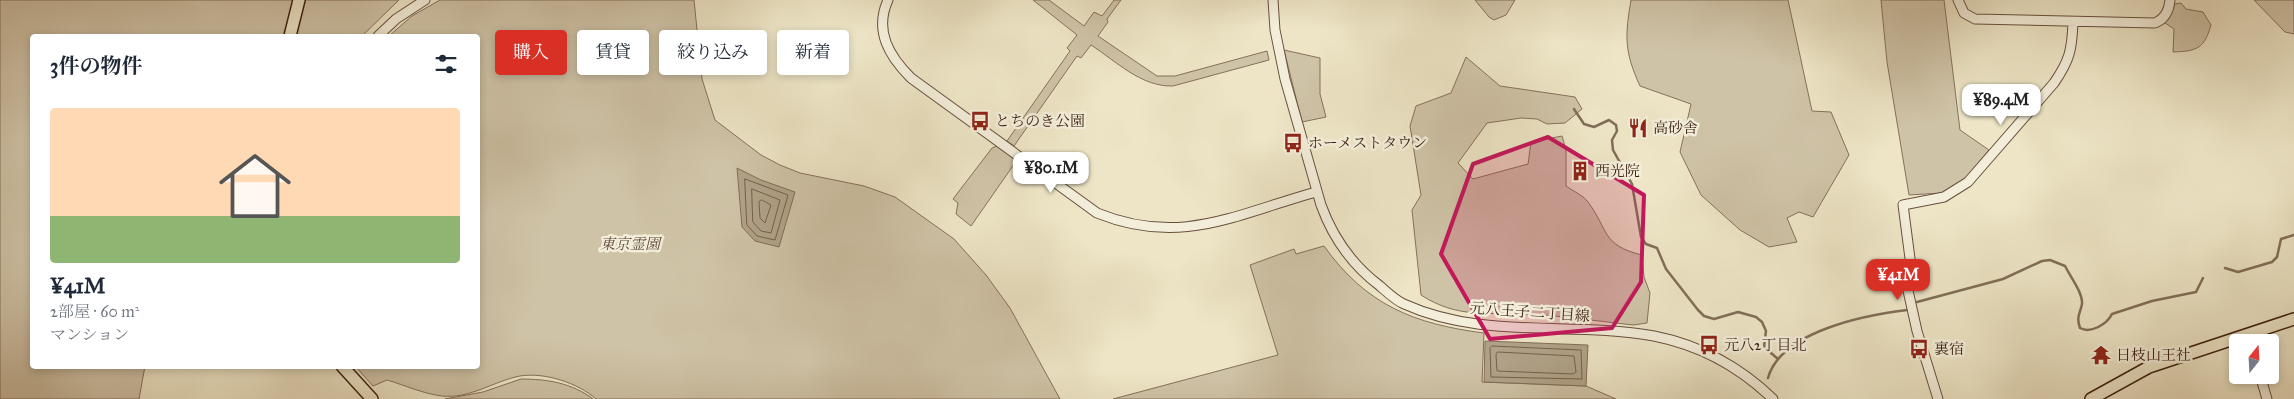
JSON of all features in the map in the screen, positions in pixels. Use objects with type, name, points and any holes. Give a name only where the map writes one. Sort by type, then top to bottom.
[{"type":"main road","points":[[290,34],[299,0]]},
{"type":"main road","points":[[2259,334],[2294,319]]},
{"type":"main road","points":[[2092,399],[2149,367],[2229,344]]},
{"type":"main road","points":[[345,369],[372,399]]},
{"type":"street","points":[[380,34],[396,19],[425,0]]},
{"type":"street","points":[[888,0],[882,30],[890,56],[901,68],[911,78],[1097,213],[1118,222],[1144,228],[1186,228],[1235,217],[1316,192]]},
{"type":"street","name":"元八王子二丁目線","points":[[1273,0],[1275,30],[1285,79],[1316,192],[1328,224],[1345,253],[1366,275],[1402,304],[1448,319],[1490,326],[1620,331],[1671,340],[1713,355],[1747,377],[1773,399]]},
{"type":"street","points":[[1958,0],[1964,13],[1976,20],[2155,23],[2162,20],[2167,14],[2170,0]]},
{"type":"street","points":[[1938,399],[1917,331],[1903,268],[1910,266],[1903,205],[1944,198],[1968,182],[2054,83],[2065,67],[2071,52],[2073,22]]},
{"type":"street","points":[[2263,384],[2267,399]]},
{"type":"highlighted area","points":[[1548,137],[1644,195],[1641,282],[1612,328],[1490,339],[1441,254],[1473,164]]},
{"type":"green space","points":[[0,0],[399,0],[364,34],[30,34],[30,369],[144,369],[139,399],[0,399]]},
{"type":"green space","name":"東京霊園","points":[[440,0],[694,0],[697,30],[659,30],[659,75],[702,75],[715,120],[761,155],[800,173],[864,186],[895,197],[954,239],[986,275],[1010,308],[1060,399],[596,399],[580,388],[561,380],[530,375],[510,378],[472,392],[452,396],[428,393],[387,380],[373,386],[358,369],[480,369],[480,34],[391,34],[412,16]]},
{"type":"green space","points":[[1033,0],[1049,0],[1084,26],[1094,12],[1102,16],[1114,0],[1121,0],[1107,19],[1108,22],[1098,36],[1157,76],[1175,76],[1267,51],[1269,60],[1173,86],[1161,85],[1129,72],[1091,45],[1081,58],[1077,56],[1014,146],[1007,141],[1070,51],[1067,48],[1077,35]]},
{"type":"green space","points":[[1475,0],[1515,0],[1506,15],[1494,20],[1489,17]]},
{"type":"green space","points":[[1631,0],[1788,0],[1812,111],[1831,112],[1849,155],[1813,217],[1799,212],[1787,218],[1797,242],[1769,247],[1740,230],[1701,195],[1680,152],[1691,104],[1640,86],[1631,63],[1627,43]]},
{"type":"green space","points":[[1881,0],[1944,0],[1960,130],[1989,150],[1964,180],[1942,193],[1909,195],[1887,62]]},
{"type":"green space","points":[[2254,0],[2294,0],[2294,34],[2285,32]]},
{"type":"green space","points":[[2181,3],[2186,9],[2203,12],[2211,25],[2205,39],[2198,47],[2188,51],[2173,52],[2174,29],[2162,21],[2169,5]]},
{"type":"green space","points":[[1284,50],[1320,58],[1320,94],[1326,117],[1302,122]]},
{"type":"green space","points":[[1466,57],[1500,86],[1575,97],[1582,109],[1565,123],[1547,124],[1537,119],[1521,118],[1487,123],[1458,163],[1473,179],[1528,164],[1531,142],[1562,136],[1566,150],[1566,186],[1586,200],[1612,241],[1629,251],[1642,255],[1644,277],[1650,293],[1647,323],[1633,325],[1529,314],[1474,313],[1448,308],[1421,295],[1412,210],[1421,195],[1410,126],[1416,106],[1451,93]]},
{"type":"green space","points":[[997,146],[1017,160],[971,226],[956,214],[958,203],[953,199],[992,148]]},
{"type":"green space","points":[[1324,246],[1357,283],[1375,297],[1394,308],[1435,324],[1484,333],[1482,382],[1586,386],[1616,399],[1113,399],[1278,355],[1250,265],[1294,249],[1296,254]]},
{"type":"green space","points":[[521,379],[559,383],[577,389],[593,399],[445,399],[483,392]]},
{"type":"water","points":[[737,168],[761,180],[795,192],[779,247],[755,241],[742,227]]},
{"type":"water","points":[[1485,341],[1588,345],[1586,386],[1484,382]]},
{"type":"waterway","points":[[1574,109],[1584,124],[1594,127],[1609,120],[1616,125],[1617,131],[1612,140],[1613,150],[1632,184],[1641,237],[1646,244],[1657,248],[1666,269],[1698,310],[1704,316],[1714,319],[1738,312],[1756,317],[1762,322],[1766,331],[1764,347],[1778,359]]},
{"type":"waterway","points":[[2225,268],[2238,272],[2272,262],[2277,257],[2281,239],[2294,235]]},
{"type":"waterway","points":[[1917,302],[2003,279],[2042,261],[2050,260],[2065,266],[2076,285],[2082,300],[2078,318],[2080,328],[2089,330],[2103,324],[2112,314],[2152,301],[2196,292],[2203,278]]},
{"type":"waterway","points":[[1768,378],[1776,362],[1789,348],[1807,337],[1848,321],[1907,310]]},
{"type":"place","name":"とちのき公園","points":[[980,121]]},
{"type":"place","name":"高砂舎","points":[[1638,128]]},
{"type":"place","name":"ホーメストタウン","points":[[1293,143]]},
{"type":"place","name":"西光院","points":[[1580,171]]},
{"type":"place","name":"元八2丁目北","points":[[1709,345]]},
{"type":"place","name":"裏宿","points":[[1919,349]]},
{"type":"place","name":"日枝山王社","points":[[2101,355]]}]
